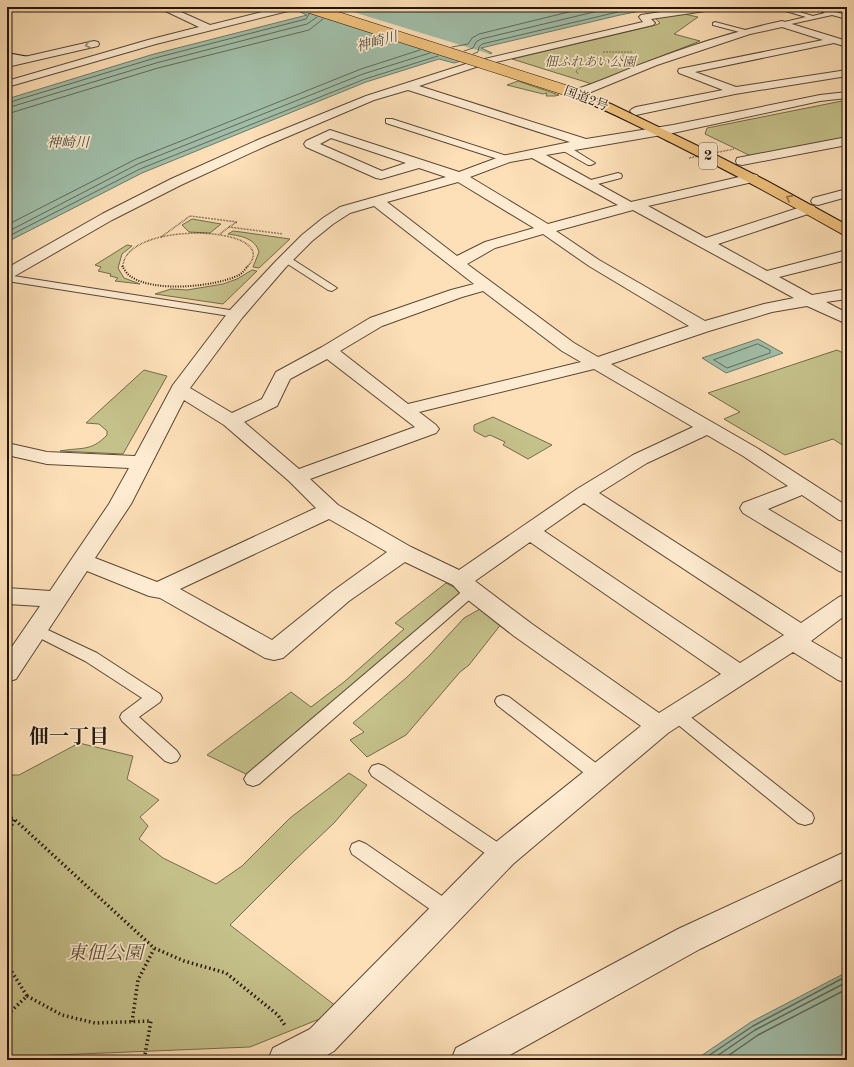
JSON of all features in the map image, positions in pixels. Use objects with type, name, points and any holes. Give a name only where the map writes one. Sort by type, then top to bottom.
[{"type":"highway","name":"国道2号","points":[[309,7],[576,90],[752,178],[814,205],[836,210]]},
{"type":"highway","name":"国道2号","points":[[327,7],[636,111],[742,161],[814,205],[847,231]]},
{"type":"street","points":[[162,7],[209,28]]},
{"type":"street","points":[[7,84],[130,48],[293,7]]},
{"type":"street","points":[[7,274],[107,217],[176,182],[264,142],[370,98],[476,64],[650,23],[644,17],[712,7]]},
{"type":"street","points":[[179,25],[194,21]]},
{"type":"street","points":[[576,90],[747,32],[782,24],[847,44]]},
{"type":"street","points":[[735,91],[683,71],[835,40]]},
{"type":"street","points":[[7,64],[102,42]]},
{"type":"street","points":[[7,56],[24,60]]},
{"type":"street","points":[[636,111],[735,91],[847,73]]},
{"type":"street","points":[[408,86],[584,143]]},
{"type":"street","points":[[7,673],[120,504],[180,389],[236,314],[286,259],[307,238],[345,210],[460,177],[506,159],[584,143],[673,129],[820,98],[847,95]]},
{"type":"street","points":[[420,163],[381,175],[310,144],[330,134],[420,163],[460,177],[546,230],[594,263],[703,327]]},
{"type":"street","points":[[742,161],[847,141]]},
{"type":"street","points":[[830,144],[847,151]]},
{"type":"street","points":[[535,154],[586,184],[706,243],[809,300],[847,319]]},
{"type":"street","points":[[456,263],[490,245],[632,206],[752,178]]},
{"type":"street","points":[[706,243],[847,193]]},
{"type":"street","points":[[376,201],[568,347],[708,427],[847,515]]},
{"type":"street","points":[[766,276],[847,255]]},
{"type":"street","points":[[232,421],[270,402],[282,376],[328,351],[376,322],[457,293],[486,286]]},
{"type":"street","points":[[405,410],[598,363],[703,327],[770,307],[847,294]]},
{"type":"street","points":[[296,477],[429,429],[328,351]]},
{"type":"street","points":[[180,389],[232,421],[296,477],[330,510],[466,586],[522,630],[668,720]]},
{"type":"street","points":[[466,586],[529,531],[584,493],[640,459],[708,427]]},
{"type":"street","points":[[7,449],[47,458],[141,462]]},
{"type":"street","points":[[803,486],[751,508],[847,566]]},
{"type":"street","points":[[584,493],[798,638],[847,674]]},
{"type":"street","points":[[81,561],[157,591],[330,510]]},
{"type":"street","points":[[529,531],[740,675]]},
{"type":"street","points":[[162,589],[274,652],[341,596],[403,552]]},
{"type":"street","points":[[7,596],[56,599]]},
{"type":"street","points":[[293,1056],[322,1040],[502,855],[599,775],[668,720],[798,638],[847,602]]},
{"type":"street","points":[[468,1060],[690,938],[847,863]]},
{"type":"lane","points":[[775,7],[814,17]]},
{"type":"lane","points":[[819,9],[847,17]]},
{"type":"lane","points":[[782,24],[833,13]]},
{"type":"lane","points":[[715,24],[747,32]]},
{"type":"lane","points":[[389,120],[506,159]]},
{"type":"lane","points":[[563,147],[592,163]]},
{"type":"lane","points":[[586,184],[618,176]]},
{"type":"lane","points":[[286,259],[332,288]]},
{"type":"lane","points":[[7,278],[236,314]]},
{"type":"lane","points":[[253,779],[466,586]]},
{"type":"lane","points":[[35,629],[91,657],[154,698],[128,717],[171,756]]},
{"type":"lane","points":[[503,701],[599,775]]},
{"type":"lane","points":[[668,720],[805,818]]},
{"type":"lane","points":[[378,771],[502,855]]},
{"type":"lane","points":[[359,849],[448,911]]},
{"type":"path","points":[[689,158],[734,149]]},
{"type":"path","points":[[160,238],[190,216],[237,222],[219,235]]},
{"type":"path","points":[[229,228],[307,238]]},
{"type":"path","points":[[190,233],[232,237],[250,246],[254,252],[254,258],[251,265],[239,274],[221,282],[190,287],[174,288],[147,284],[137,281],[125,272],[123,266],[126,255],[139,246],[160,238],[190,233]]},
{"type":"path","points":[[7,817],[14,819],[154,948],[184,961],[226,973],[278,1015],[293,1056]]},
{"type":"path","points":[[7,838],[14,819]]},
{"type":"path","points":[[132,1022],[138,980],[154,948]]},
{"type":"path","points":[[7,964],[27,996],[62,1015],[95,1023],[151,1021],[144,1060]]},
{"type":"path","points":[[7,1014],[27,996]]},
{"type":"green space","name":"佃ふれあい公園","points":[[684,14],[698,17],[674,34],[700,41],[592,84],[512,59],[656,25],[660,23],[655,18]]},
{"type":"green space","points":[[518,81],[559,95],[546,96],[547,93],[543,94],[507,85]]},
{"type":"green space","points":[[847,100],[847,138],[751,156],[705,134],[707,128]]},
{"type":"green space","points":[[192,219],[221,224],[210,233],[189,232],[182,225]]},
{"type":"green space","points":[[233,231],[290,239],[259,268],[253,267],[259,252],[257,247],[247,238],[228,234]]},
{"type":"green space","points":[[127,245],[132,246],[122,254],[118,268],[124,278],[140,284],[115,281],[118,278],[110,276],[111,274],[98,271],[101,267],[95,265]]},
{"type":"green space","points":[[252,270],[257,271],[223,304],[155,294],[171,289],[187,290],[223,284],[237,279]]},
{"type":"green space","points":[[837,350],[847,355],[847,448],[833,439],[785,455],[724,419],[740,412],[708,393]]},
{"type":"green space","points":[[144,370],[167,376],[123,454],[60,451],[91,446],[107,435],[107,431],[99,424],[86,423]]},
{"type":"green space","points":[[493,417],[552,445],[528,459],[503,445],[505,442],[490,435],[485,437],[474,431],[474,425]]},
{"type":"green space","points":[[446,583],[463,592],[250,776],[207,755],[291,692],[311,707],[344,682],[404,629],[395,623]]},
{"type":"green space","points":[[480,609],[502,623],[469,665],[460,672],[406,735],[367,757],[350,740],[364,732],[353,723],[406,678],[430,655],[464,618]]},
{"type":"green space","name":"東佃公園","points":[[79,743],[133,756],[127,779],[159,800],[140,817],[148,826],[139,839],[163,858],[216,884],[242,866],[290,818],[349,773],[367,785],[334,823],[230,925],[336,1006],[322,1018],[250,1047],[7,1057],[7,775],[19,775]]},
{"type":"water","name":"神崎川","points":[[322,7],[660,7],[481,48],[492,53],[454,63],[439,59],[366,82],[142,173],[7,242],[7,99],[154,54],[307,15],[300,12]]},
{"type":"water","points":[[758,339],[783,353],[726,373],[702,358]]},
{"type":"water","points":[[847,972],[847,1060],[695,1060],[751,1022]]},
{"type":"pier","points":[[314,7],[337,7],[493,55],[465,62],[301,10]]},
{"type":"district","name":"佃一丁目","points":[[69,738]]}]
